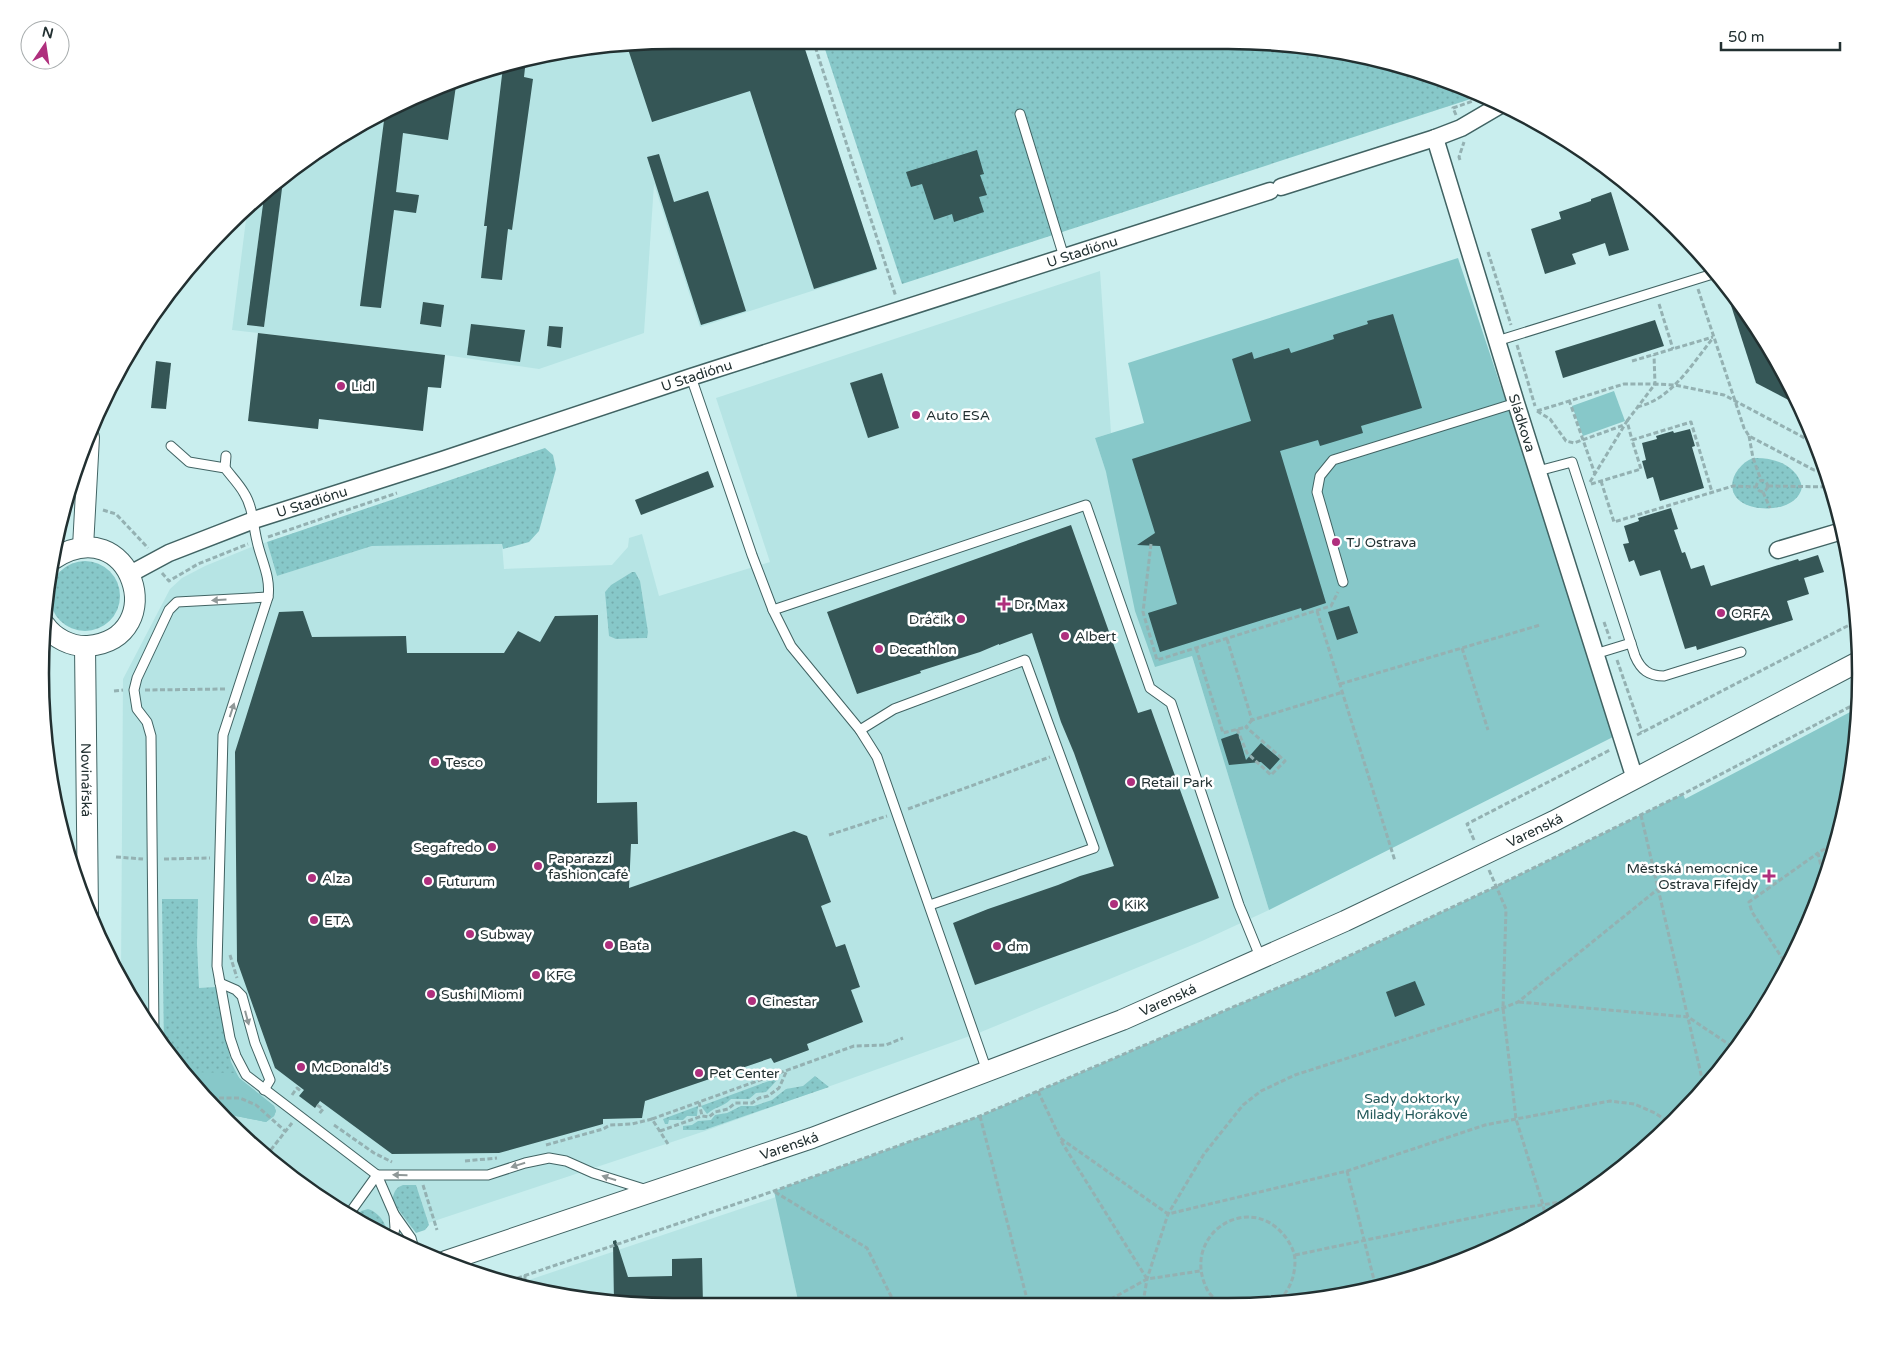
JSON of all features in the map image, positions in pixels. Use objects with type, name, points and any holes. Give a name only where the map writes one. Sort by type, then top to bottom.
[{"type":"street","points":[[1435,138],[1461,128],[1494,109]]},
{"type":"street","name":"U Stadiónu","points":[[130,574],[169,553],[254,520],[442,460],[691,376],[1435,138]]},
{"type":"street","name":"Sládkova","points":[[1435,138],[1516,403],[1635,779]]},
{"type":"street","points":[[83,547],[88,456]]},
{"type":"street","points":[[1778,550],[1836,533]]},
{"type":"street","points":[[50,631],[62,640],[73,645],[99,644],[110,640],[126,626],[135,602],[135,592],[130,574],[112,554],[101,549],[83,547],[61,554]]},
{"type":"street","name":"Novinářská","points":[[85,646],[88,890]]},
{"type":"street","name":"Varenská","points":[[454,1258],[812,1138],[1122,1020],[1261,959],[1482,856],[1635,779],[1852,665]]},
{"type":"lane","points":[[1020,114],[1064,257]]},
{"type":"lane","points":[[1497,342],[1708,275]]},
{"type":"lane","points":[[691,376],[752,555],[773,610],[792,646],[860,730],[877,757],[987,1071]]},
{"type":"lane","points":[[1343,582],[1317,492],[1320,476],[1333,460],[1516,403]]},
{"type":"lane","points":[[171,446],[189,462],[225,468]]},
{"type":"lane","points":[[226,456],[225,468],[245,494],[254,520],[257,541],[270,588],[225,730],[223,743],[217,966],[236,1056],[246,1075],[377,1175],[394,1214],[412,1241]]},
{"type":"lane","points":[[1538,471],[1572,462],[1631,643],[1641,667],[1646,672],[1657,676],[1670,674],[1740,652]]},
{"type":"lane","points":[[773,610],[1086,505],[1150,688],[1172,704],[1240,905],[1261,959]]},
{"type":"lane","points":[[154,1021],[151,736],[147,722],[137,709],[134,690],[137,678],[168,610],[176,602],[268,597]]},
{"type":"lane","points":[[1595,654],[1631,643]]},
{"type":"lane","points":[[860,730],[894,708],[1025,660],[1094,848],[930,905]]},
{"type":"lane","points":[[220,983],[236,990],[242,996],[255,1043],[270,1080],[264,1090]]},
{"type":"lane","points":[[377,1175],[488,1174],[549,1158],[566,1161],[593,1173],[654,1192]]},
{"type":"lane","points":[[352,1209],[377,1175]]},
{"type":"lane","points":[[393,1232],[394,1214]]},
{"type":"path","points":[[816,49],[900,310]]},
{"type":"path","points":[[1461,128],[1465,140],[1459,157],[1462,166]]},
{"type":"path","points":[[1488,251],[1540,420]]},
{"type":"path","points":[[1695,279],[1744,428],[1749,436],[1753,458],[1761,480]]},
{"type":"path","points":[[1659,304],[1673,349]]},
{"type":"path","points":[[1632,361],[1714,337]]},
{"type":"path","points":[[1637,407],[1659,399],[1675,385],[1714,337]]},
{"type":"path","points":[[1626,423],[1641,469],[1589,485],[1626,423],[1655,384],[1654,355]]},
{"type":"path","points":[[1537,411],[1624,384],[1675,385],[1724,395],[1807,439]]},
{"type":"path","points":[[1569,400],[1595,474]]},
{"type":"path","points":[[1537,411],[1550,419],[1566,441],[1575,443],[1626,423]]},
{"type":"path","points":[[1632,440],[1691,422],[1712,492]]},
{"type":"path","points":[[1749,436],[1814,470],[1818,470]]},
{"type":"path","points":[[1761,480],[1766,481],[1768,486]]},
{"type":"path","points":[[1756,486],[1761,480]]},
{"type":"path","points":[[1601,481],[1614,522],[1733,486],[1756,486]]},
{"type":"path","points":[[1756,486],[1760,491],[1764,492],[1770,508]]},
{"type":"path","points":[[1768,486],[1823,487]]},
{"type":"path","points":[[1764,492],[1768,486]]},
{"type":"path","points":[[1151,544],[1143,612],[1157,660],[1331,606],[1343,582]]},
{"type":"path","points":[[1317,611],[1395,861]]},
{"type":"path","points":[[1604,622],[1642,732]]},
{"type":"path","points":[[1340,684],[1540,625]]},
{"type":"path","points":[[1545,1212],[1516,1119],[1503,1008],[1506,909],[1467,824],[1850,625]]},
{"type":"path","points":[[1227,639],[1252,720]]},
{"type":"path","points":[[1196,648],[1223,733],[1246,727],[1252,720],[1342,692]]},
{"type":"path","points":[[1462,648],[1488,730]]},
{"type":"path","points":[[114,690],[239,689]]},
{"type":"path","points":[[517,1278],[774,1191],[980,1116],[1317,971],[1497,886],[1641,815],[1851,706]]},
{"type":"path","points":[[1238,729],[1247,753],[1271,775],[1285,761],[1246,727]]},
{"type":"path","points":[[830,834],[898,813],[1060,754]]},
{"type":"path","points":[[1641,815],[1702,1079]]},
{"type":"path","points":[[1783,959],[1752,912],[1749,902],[1827,848]]},
{"type":"path","points":[[1818,853],[1821,867]]},
{"type":"path","points":[[116,857],[152,859],[220,858]]},
{"type":"path","points":[[1143,1298],[1168,1214],[1204,1154],[1243,1105],[1261,1091],[1295,1075],[1518,1002],[1658,888]]},
{"type":"path","points":[[1518,1002],[1688,1017],[1730,1045]]},
{"type":"path","points":[[538,1148],[603,1129],[610,1125],[632,1124],[652,1119],[854,1046],[886,1045],[903,1038]]},
{"type":"path","points":[[660,1132],[702,1116],[709,1117],[715,1112],[728,1109],[735,1103],[752,1103],[759,1098],[768,1096],[778,1088],[788,1070]]},
{"type":"path","points":[[292,1095],[297,1088],[302,1092]]},
{"type":"path","points":[[1038,1091],[1060,1138],[1147,1279]]},
{"type":"path","points":[[216,1098],[240,1098],[256,1106],[286,1131]]},
{"type":"path","points":[[1060,1138],[1168,1214],[1347,1171],[1485,1125],[1610,1101],[1634,1104],[1664,1119]]},
{"type":"path","points":[[699,1102],[702,1116]]},
{"type":"path","points":[[271,1150],[304,1104],[374,1153],[391,1162],[398,1163]]},
{"type":"path","points":[[317,1105],[323,1109],[319,1114]]},
{"type":"path","points":[[980,1116],[1027,1298]]},
{"type":"path","points":[[632,1118],[632,1124]]},
{"type":"path","points":[[652,1119],[668,1144]]},
{"type":"path","points":[[464,1161],[500,1158]]},
{"type":"path","points":[[1347,1171],[1374,1280]]},
{"type":"path","points":[[422,1176],[423,1186],[437,1230]]},
{"type":"path","points":[[774,1191],[867,1248],[892,1298]]},
{"type":"path","points":[[1295,1255],[1561,1202]]},
{"type":"path","points":[[1215,1298],[1207,1289],[1200,1271],[1202,1250],[1212,1233],[1225,1223],[1246,1217],[1262,1220],[1277,1227],[1289,1241],[1295,1255],[1293,1280],[1283,1296]]},
{"type":"path","points":[[1113,1298],[1147,1279],[1200,1271]]},
{"type":"path","points":[[525,1275],[525,1280]]},
{"type":"shaded area","points":[[805,49],[877,270],[700,327],[654,184],[644,333],[539,369],[445,355],[232,330],[246,219],[293,178],[326,154],[361,132],[397,113],[434,96],[473,82],[512,70],[552,61],[592,54],[633,50]]},
{"type":"shaded area","points":[[1100,271],[1111,433],[1095,438],[1106,472],[1192,656],[1269,910],[1202,941],[981,1032],[705,1131],[396,1234],[361,1215],[293,1169],[232,1115],[204,1085],[154,1021],[121,965],[123,679],[170,589],[182,578],[205,566],[267,542],[277,576],[372,546],[502,544],[504,569],[612,565],[628,547],[629,538],[642,534],[659,596],[770,562],[716,398]],"holes":[[[632,572],[648,632],[646,638],[616,639],[605,592],[611,585]]]},
{"type":"shaded area","points":[[776,1197],[798,1298],[633,1297],[592,1293],[527,1280]]},
{"type":"green space","points":[[825,49],[1268,50],[1309,54],[1389,70],[1472,98],[902,284]]},
{"type":"green space","name":"TJ Ostrava","points":[[1458,258],[1512,420],[1613,737],[1269,910],[1192,656],[1155,667],[1135,611],[1106,472],[1095,438],[1144,423],[1128,363]]},
{"type":"green space","points":[[1614,391],[1625,421],[1583,436],[1572,406]]},
{"type":"green space","points":[[545,448],[553,455],[556,469],[539,531],[529,542],[503,549],[502,544],[372,546],[277,576],[267,542]]},
{"type":"green space","points":[[1753,458],[1769,459],[1790,468],[1799,479],[1802,487],[1799,495],[1786,505],[1777,507],[1759,508],[1743,503],[1733,491],[1733,478],[1741,466]]},
{"type":"green space","points":[[78,562],[92,562],[104,567],[110,571],[119,589],[119,603],[114,615],[110,621],[92,630],[78,630],[66,625],[60,621],[52,607],[57,576],[66,567]]},
{"type":"green space","points":[[635,572],[640,581],[648,632],[647,638],[616,639],[609,636],[605,592],[611,585]]},
{"type":"green space","name":"Sady doktorky Milady Horákové","points":[[1851,712],[1847,755],[1831,835],[1805,913],[1769,986],[1723,1054],[1669,1115],[1608,1169],[1540,1215],[1467,1251],[1428,1265],[1389,1277],[1309,1293],[1228,1298],[797,1298],[774,1191],[980,1116],[1317,971],[1497,886],[1683,794],[1685,799]]},
{"type":"green space","points":[[162,899],[198,899],[197,944],[199,988],[216,987],[231,1062],[239,1078],[274,1106],[276,1111],[274,1116],[266,1122],[232,1115],[204,1085],[164,1035]]},
{"type":"green space","points":[[193,1072],[236,1073],[239,1078],[274,1106],[276,1111],[274,1116],[266,1122],[232,1115]]},
{"type":"green space","points":[[815,1076],[829,1087],[704,1130],[683,1130],[683,1126],[692,1125],[698,1121],[711,1120],[715,1115],[727,1113],[741,1106],[754,1106],[772,1100],[786,1089],[803,1086]]},
{"type":"green space","points":[[780,1077],[766,1092],[756,1093],[749,1099],[731,1099],[707,1114],[701,1106]]},
{"type":"green space","points":[[698,1106],[697,1116],[687,1116],[683,1120],[669,1120],[668,1124],[665,1124],[663,1119]]},
{"type":"green space","points":[[403,1185],[416,1185],[429,1225],[425,1230],[416,1233],[392,1201],[395,1191]]},
{"type":"green space","points":[[368,1209],[376,1213],[386,1228],[359,1214],[361,1211]]},
{"type":"building","points":[[805,49],[877,269],[814,289],[750,91],[652,122],[628,50]]},
{"type":"building","points":[[525,67],[524,77],[533,79],[512,230],[508,229],[502,280],[481,278],[487,226],[484,226],[503,73]]},
{"type":"building","points":[[456,88],[448,140],[403,133],[396,192],[419,195],[416,213],[394,210],[381,308],[360,306],[384,120],[434,96]]},
{"type":"building","points":[[977,150],[984,174],[980,175],[987,195],[979,197],[984,212],[954,222],[952,214],[934,220],[922,184],[911,187],[906,172]]},
{"type":"building","points":[[659,154],[674,202],[708,191],[746,311],[701,325],[647,157]]},
{"type":"building","points":[[282,187],[264,327],[247,325],[263,203]]},
{"type":"building","points":[[1611,192],[1629,250],[1609,256],[1605,243],[1572,254],[1576,264],[1545,274],[1531,229],[1561,219],[1559,212]]},
{"type":"building","points":[[423,302],[444,305],[441,327],[420,324]]},
{"type":"building","points":[[1730,303],[1769,361],[1790,401],[1756,383]]},
{"type":"building","points":[[1393,314],[1422,408],[1361,426],[1363,433],[1320,446],[1318,440],[1280,451],[1326,603],[1302,611],[1301,608],[1160,652],[1148,613],[1177,604],[1160,546],[1137,545],[1155,533],[1132,459],[1251,421],[1232,359],[1252,352],[1254,359],[1289,348],[1291,353],[1334,339],[1333,335],[1368,324],[1367,321]]},
{"type":"building","points":[[1655,320],[1664,346],[1563,378],[1555,351]]},
{"type":"building","points":[[471,324],[525,330],[520,362],[467,355]]},
{"type":"building","points":[[549,326],[563,327],[561,348],[547,346]]},
{"type":"building","points":[[258,333],[445,355],[441,388],[428,387],[423,431],[319,419],[318,429],[248,421]]},
{"type":"building","points":[[156,361],[171,363],[166,409],[151,408]]},
{"type":"building","points":[[882,373],[899,428],[868,438],[850,383]]},
{"type":"building","points":[[1690,429],[1695,446],[1692,447],[1704,488],[1660,501],[1653,477],[1647,479],[1642,461],[1646,460],[1642,443],[1657,439],[1656,436],[1673,431],[1674,433]]},
{"type":"building","points":[[708,471],[714,487],[641,515],[635,500]]},
{"type":"building","points":[[1671,508],[1678,529],[1674,530],[1682,553],[1685,552],[1691,569],[1704,565],[1711,586],[1798,559],[1799,561],[1818,555],[1824,572],[1804,578],[1809,594],[1787,601],[1793,620],[1697,650],[1696,646],[1685,649],[1660,570],[1640,576],[1634,560],[1629,562],[1623,544],[1629,543],[1624,526],[1639,521],[1638,518]]},
{"type":"building","name":"Retail Park","points":[[1071,525],[1138,713],[1151,709],[1219,898],[975,985],[953,923],[1080,876],[1114,866],[1061,722],[1032,633],[857,694],[827,612]]},
{"type":"building","points":[[1349,606],[1358,633],[1337,640],[1328,612]]},
{"type":"building","name":"Futurum","points":[[303,611],[312,637],[406,636],[407,653],[504,653],[518,631],[540,642],[555,616],[598,615],[597,803],[637,802],[638,844],[631,844],[629,888],[794,831],[807,836],[831,902],[821,906],[836,947],[845,944],[860,987],[851,990],[863,1022],[807,1044],[809,1050],[774,1063],[771,1058],[645,1101],[642,1118],[603,1119],[603,1124],[499,1153],[392,1154],[320,1101],[315,1108],[299,1096],[304,1090],[275,1068],[237,961],[235,752],[279,612]]},
{"type":"building","points":[[1238,733],[1246,760],[1261,743],[1280,759],[1270,770],[1261,762],[1229,765],[1221,739]]},
{"type":"building","points":[[1415,981],[1425,1005],[1395,1017],[1386,992]]},
{"type":"building","points":[[616,1240],[628,1277],[672,1276],[672,1259],[702,1258],[703,1298],[614,1295],[613,1241]]},
{"type":"place","name":"Lidl","points":[[341,386]]},
{"type":"place","name":"Auto ESA","points":[[916,415]]},
{"type":"place","name":"TJ Ostrava","points":[[1336,542]]},
{"type":"place","name":"Dr. Max","points":[[1004,604]]},
{"type":"place","name":"ORFA","points":[[1721,613]]},
{"type":"place","name":"Dráčik","points":[[961,619]]},
{"type":"place","name":"Albert","points":[[1065,636]]},
{"type":"place","name":"Decathlon","points":[[879,649]]},
{"type":"place","name":"Tesco","points":[[435,762]]},
{"type":"place","name":"Retail Park","points":[[1131,782]]},
{"type":"place","name":"Segafredo","points":[[492,847]]},
{"type":"place","name":"Paparazzi fashion café","points":[[538,866]]},
{"type":"place","name":"Městská nemocnice Ostrava Fifejdy","points":[[1769,876]]},
{"type":"place","name":"Alza","points":[[312,878]]},
{"type":"place","name":"Futurum","points":[[428,881]]},
{"type":"place","name":"KiK","points":[[1114,904]]},
{"type":"place","name":"ETA","points":[[314,920]]},
{"type":"place","name":"Subway","points":[[470,934]]},
{"type":"place","name":"Baťa","points":[[609,945]]},
{"type":"place","name":"dm","points":[[997,946]]},
{"type":"place","name":"KFC","points":[[536,975]]},
{"type":"place","name":"Sushi Miomi","points":[[431,994]]},
{"type":"place","name":"Cinestar","points":[[752,1001]]},
{"type":"place","name":"McDonald's","points":[[301,1067]]},
{"type":"place","name":"Pet Center","points":[[699,1073]]}]
